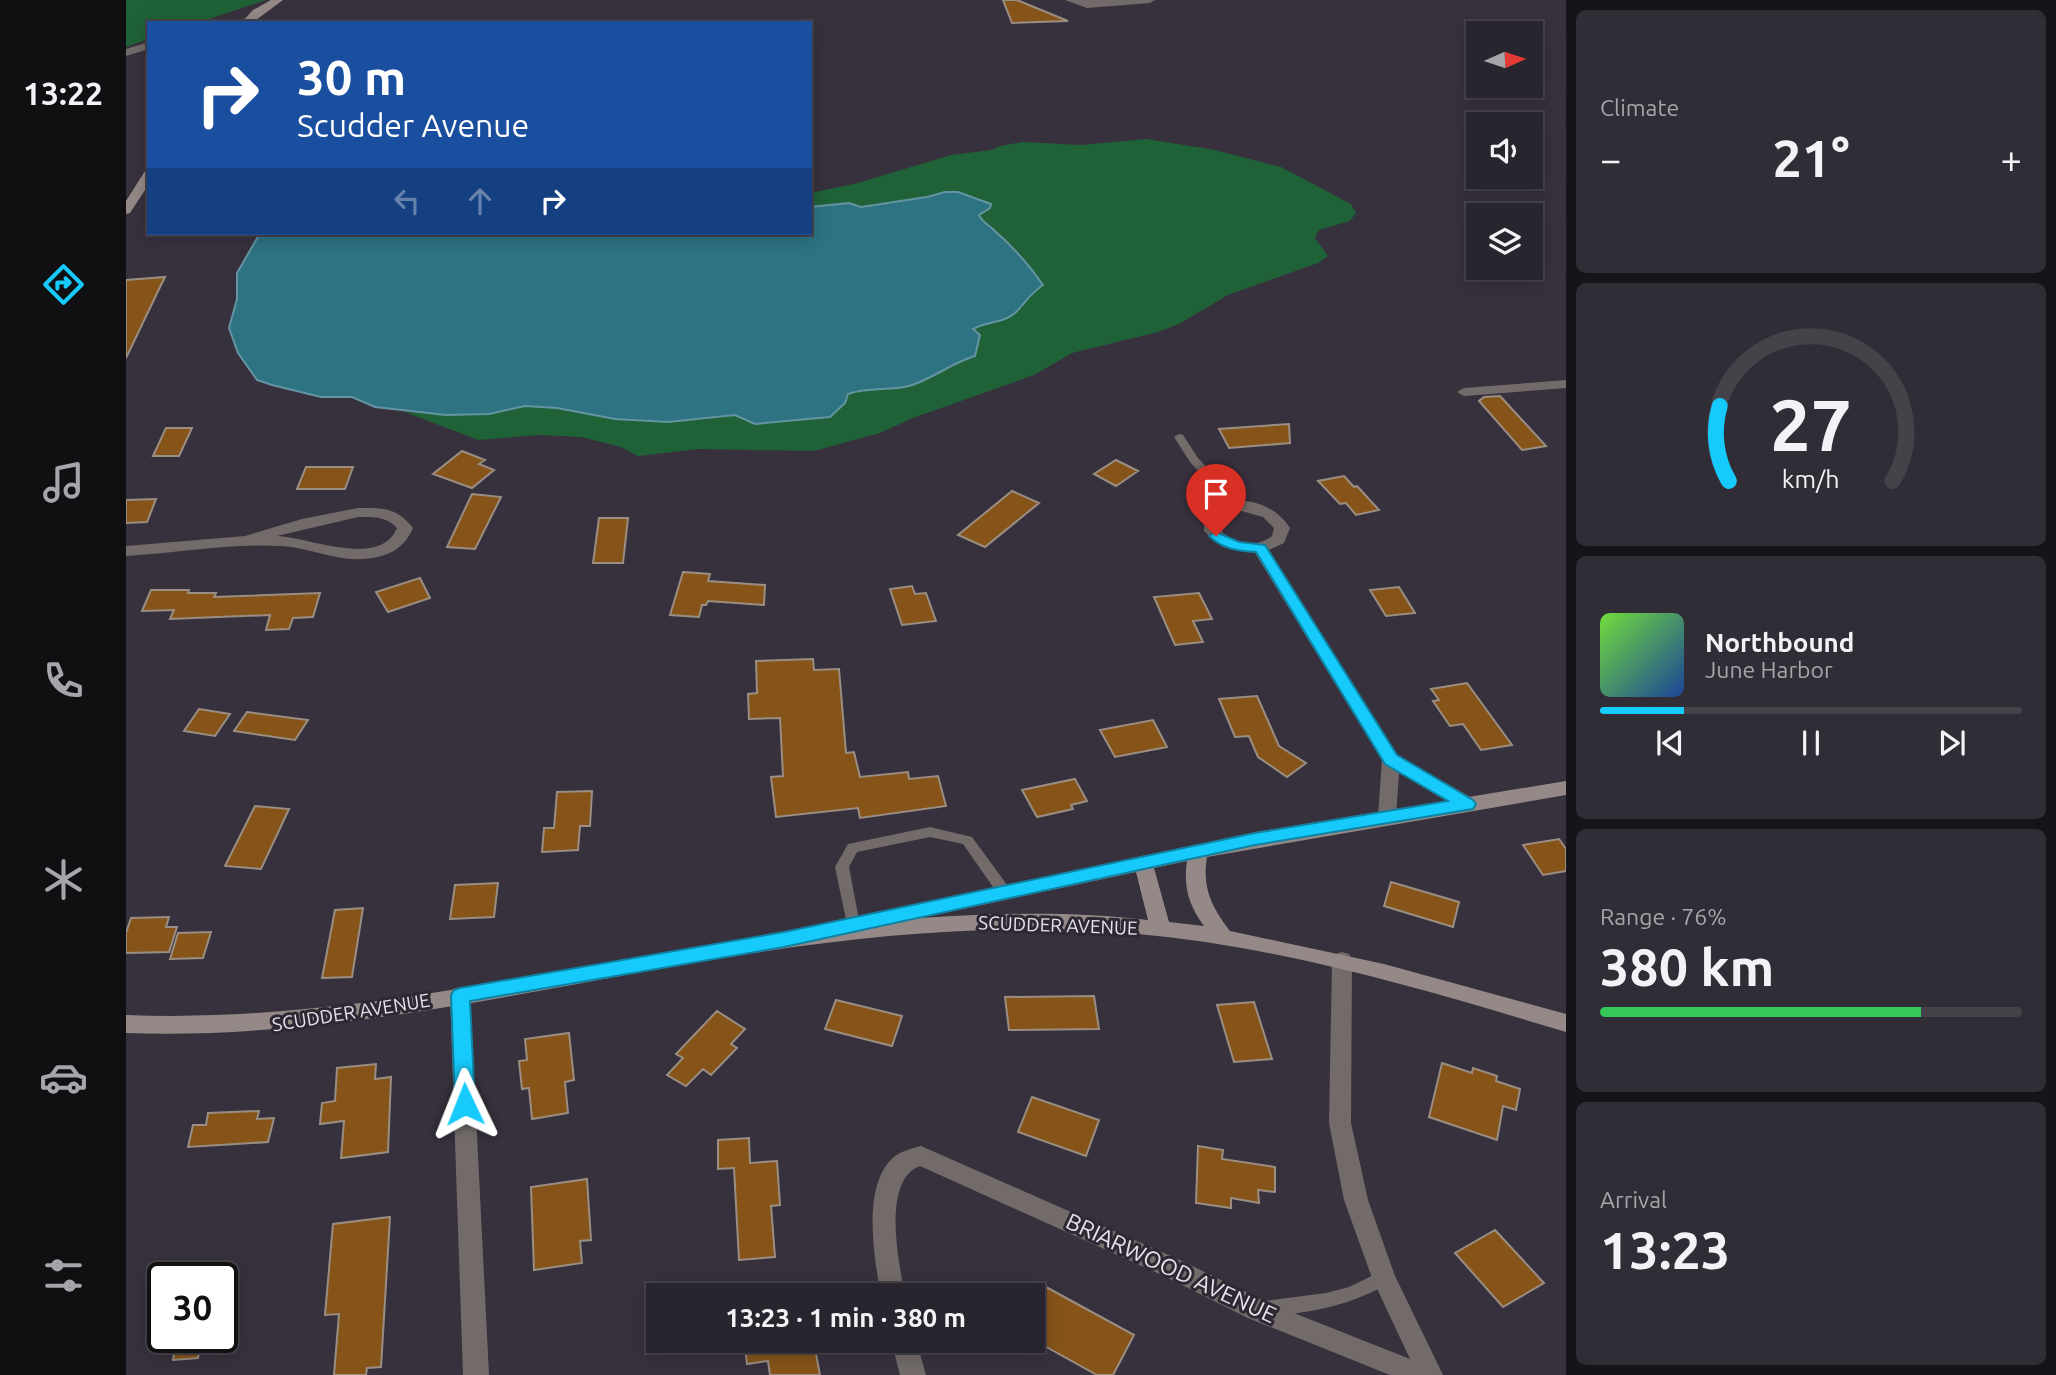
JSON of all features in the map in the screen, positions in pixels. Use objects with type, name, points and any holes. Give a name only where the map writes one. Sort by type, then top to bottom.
[{"type":"main road","points":[[248,21],[262,8],[278,0]]},
{"type":"main road","points":[[126,210],[131,196],[147,176]]},
{"type":"main road","points":[[784,940],[1198,851],[1387,816],[1566,788]]},
{"type":"main road","points":[[1198,851],[1194,871],[1197,899],[1224,937]]},
{"type":"main road","points":[[1143,862],[1161,929]]},
{"type":"main road","name":"SCUDDER AVENUE","points":[[126,1024],[256,1026],[460,995],[784,940],[939,924],[1013,922],[1077,922],[1224,937],[1342,960],[1566,1023]]},
{"type":"street","points":[[1070,0],[1083,5],[1150,0]]},
{"type":"street","points":[[126,53],[147,46]]},
{"type":"street","points":[[1464,392],[1566,384]]},
{"type":"street","points":[[1236,506],[1262,509],[1274,516],[1280,524],[1280,537],[1273,544],[1260,548],[1236,546],[1222,540],[1212,531],[1210,522],[1214,513],[1236,506]]},
{"type":"street","points":[[126,551],[249,540],[302,542],[362,554],[392,546],[401,538],[405,528],[401,520],[392,514],[372,511],[298,525],[249,540]]},
{"type":"street","points":[[1260,548],[1391,760],[1467,804]]},
{"type":"street","points":[[1387,816],[1391,760]]},
{"type":"street","points":[[1342,960],[1340,1123],[1356,1200],[1384,1278],[1430,1375]]},
{"type":"street","points":[[460,995],[476,1375]]},
{"type":"street","name":"BRIARWOOD AVENUE","points":[[891,1283],[883,1238],[890,1184],[900,1166],[923,1157],[1172,1268],[1257,1310],[1420,1375]]},
{"type":"street","points":[[907,1353],[913,1375]]},
{"type":"lane","points":[[1179,437],[1194,460],[1236,506]]},
{"type":"lane","points":[[853,925],[842,867],[852,848],[930,832],[967,840],[1005,893]]},
{"type":"lane","points":[[1257,1310],[1328,1303],[1348,1298],[1384,1278]]},
{"type":"green space","points":[[126,0],[266,0],[203,21],[147,21],[147,40],[126,47]]},
{"type":"green space","points":[[1146,139],[1215,150],[1281,167],[1351,204],[1356,213],[1350,221],[1319,230],[1315,238],[1328,256],[1318,263],[1228,295],[1179,324],[1158,332],[1072,353],[1034,375],[913,418],[880,433],[814,451],[699,449],[638,456],[621,447],[581,437],[541,435],[478,440],[405,412],[489,414],[524,406],[702,417],[735,415],[755,424],[830,417],[845,403],[848,394],[909,386],[975,356],[980,335],[972,329],[1007,318],[1019,308],[1027,295],[1034,272],[979,215],[986,212],[991,204],[958,192],[861,207],[849,203],[812,207],[812,193],[858,183],[951,155],[991,150],[1000,146],[1023,142],[1081,145]]},
{"type":"water","points":[[958,192],[991,204],[990,208],[979,215],[1014,250],[1043,285],[1010,317],[973,329],[980,335],[975,356],[909,386],[848,394],[845,403],[830,417],[755,424],[735,415],[668,422],[615,419],[557,408],[525,406],[489,414],[446,415],[375,407],[352,397],[321,397],[257,380],[238,353],[229,328],[237,299],[237,273],[259,235],[812,235],[812,207],[849,203],[861,207]]},
{"type":"building","points":[[1003,0],[1017,0],[1068,21],[1012,23]]},
{"type":"building","points":[[165,277],[161,285],[126,358],[126,280]]},
{"type":"building","points":[[1500,396],[1546,446],[1522,450],[1479,401],[1484,397]]},
{"type":"building","points":[[1289,424],[1290,443],[1229,448],[1219,429]]},
{"type":"building","points":[[166,428],[192,428],[179,456],[153,456]]},
{"type":"building","points":[[462,451],[485,460],[479,464],[494,470],[472,488],[433,474]]},
{"type":"building","points":[[1116,460],[1138,471],[1116,486],[1094,474]]},
{"type":"building","points":[[306,467],[353,467],[345,489],[297,489]]},
{"type":"building","points":[[1344,476],[1379,510],[1356,515],[1346,503],[1340,504],[1318,481]]},
{"type":"building","points":[[1012,491],[1039,503],[985,547],[958,535]]},
{"type":"building","points":[[472,494],[501,497],[475,549],[447,547]]},
{"type":"building","points":[[156,499],[147,522],[126,523],[126,500]]},
{"type":"building","points":[[599,518],[628,518],[623,563],[593,563]]},
{"type":"building","points":[[683,572],[710,574],[708,581],[765,585],[764,605],[708,601],[706,605],[702,605],[699,617],[670,615]]},
{"type":"building","points":[[420,578],[430,598],[388,612],[376,592]]},
{"type":"building","points":[[912,586],[915,594],[926,593],[936,621],[902,625],[890,589]]},
{"type":"building","points":[[1399,587],[1415,613],[1386,616],[1370,590]]},
{"type":"building","points":[[151,590],[216,593],[214,597],[320,593],[313,617],[293,618],[289,629],[266,630],[270,615],[170,619],[174,610],[142,611]]},
{"type":"building","points":[[1199,593],[1212,619],[1193,621],[1203,642],[1175,645],[1154,597]]},
{"type":"building","points":[[813,659],[814,670],[839,669],[846,753],[854,752],[860,777],[908,772],[909,779],[938,776],[946,806],[860,818],[858,808],[776,817],[771,777],[783,776],[780,718],[749,719],[748,694],[757,693],[756,661]]},
{"type":"building","points":[[1467,683],[1512,745],[1481,750],[1463,724],[1450,726],[1433,701],[1439,700],[1431,689]]},
{"type":"building","points":[[1257,696],[1279,746],[1306,763],[1287,777],[1258,757],[1249,736],[1235,737],[1219,699]]},
{"type":"building","points":[[199,709],[230,714],[215,736],[184,731]]},
{"type":"building","points":[[247,712],[308,720],[295,740],[234,731]]},
{"type":"building","points":[[1153,720],[1167,747],[1115,757],[1100,730]]},
{"type":"building","points":[[1075,779],[1087,801],[1071,805],[1073,809],[1037,817],[1022,790]]},
{"type":"building","points":[[592,791],[590,826],[580,826],[578,850],[542,852],[544,828],[554,828],[557,792]]},
{"type":"building","points":[[255,806],[289,809],[261,869],[225,866]]},
{"type":"building","points":[[1559,839],[1566,849],[1566,871],[1543,875],[1523,845]]},
{"type":"building","points":[[1391,882],[1459,902],[1453,927],[1384,906]]},
{"type":"building","points":[[498,883],[494,917],[450,919],[455,885]]},
{"type":"building","points":[[363,908],[352,977],[322,978],[335,910]]},
{"type":"building","points":[[169,917],[166,927],[177,927],[169,952],[126,953],[126,933],[131,918]]},
{"type":"building","points":[[211,932],[203,958],[170,959],[178,933]]},
{"type":"building","points":[[1094,996],[1099,1029],[1009,1030],[1005,997]]},
{"type":"building","points":[[836,1000],[902,1016],[892,1046],[825,1029]]},
{"type":"building","points":[[1254,1002],[1272,1059],[1234,1062],[1217,1005]]},
{"type":"building","points":[[717,1011],[745,1029],[731,1044],[737,1048],[711,1075],[703,1069],[686,1086],[667,1075],[683,1058],[676,1054]]},
{"type":"building","points":[[569,1033],[574,1080],[565,1082],[568,1113],[532,1119],[529,1088],[522,1089],[519,1061],[527,1060],[525,1039]]},
{"type":"building","points":[[1442,1063],[1472,1073],[1473,1068],[1497,1076],[1496,1081],[1520,1089],[1516,1110],[1503,1106],[1497,1140],[1429,1117]]},
{"type":"building","points":[[376,1064],[375,1079],[391,1077],[388,1152],[341,1158],[344,1121],[320,1124],[322,1103],[335,1101],[337,1068]]},
{"type":"building","points":[[1032,1097],[1099,1120],[1086,1156],[1018,1132]]},
{"type":"building","points":[[259,1111],[257,1119],[274,1118],[268,1142],[188,1147],[193,1125],[206,1125],[208,1113]]},
{"type":"building","points":[[749,1138],[750,1163],[777,1161],[780,1205],[771,1206],[775,1257],[739,1260],[734,1168],[718,1169],[718,1140]]},
{"type":"building","points":[[1198,1146],[1223,1150],[1222,1159],[1275,1167],[1275,1192],[1258,1190],[1259,1203],[1231,1198],[1231,1208],[1196,1203]]},
{"type":"building","points":[[587,1179],[591,1240],[580,1241],[582,1263],[534,1270],[531,1187]]},
{"type":"building","points":[[390,1217],[381,1367],[367,1368],[366,1375],[334,1375],[339,1314],[325,1315],[333,1224]]},
{"type":"building","points":[[1495,1230],[1544,1283],[1503,1307],[1455,1253]]},
{"type":"building","points":[[1045,1289],[1134,1335],[1113,1375],[1097,1375],[1045,1346]]},
{"type":"building","points":[[174,1353],[199,1353],[198,1358],[173,1360]]},
{"type":"building","points":[[746,1353],[822,1353],[816,1354],[820,1375],[770,1375],[768,1361],[747,1364]]},
{"type":"route","points":[[465,1104],[460,995],[784,940],[1255,839],[1467,804],[1391,760],[1260,548],[1228,544],[1216,536]]}]
